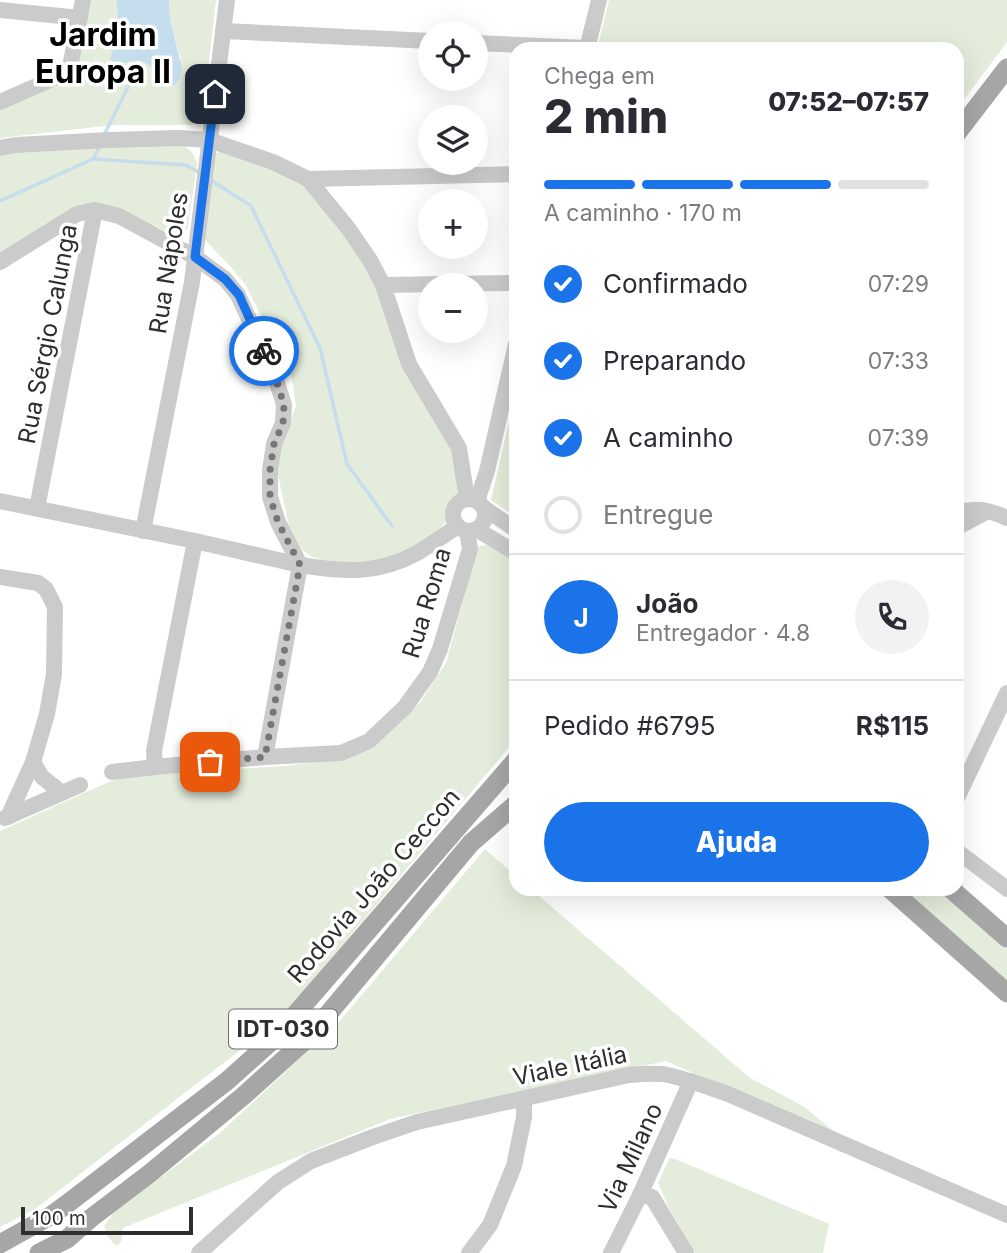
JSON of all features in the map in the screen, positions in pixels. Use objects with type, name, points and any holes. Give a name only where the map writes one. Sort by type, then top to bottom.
[{"type":"main road","points":[[964,124],[1007,68]]},
{"type":"main road","name":"Rodovia João Ceccon","points":[[0,1244],[52,1214],[227,1081],[274,1039],[509,768]]},
{"type":"main road","name":"Rodovia João Ceccon","points":[[39,1253],[67,1239],[182,1148],[308,1038],[471,843],[509,810]]},
{"type":"main road","points":[[898,896],[1007,993]]},
{"type":"main road","points":[[959,896],[1007,938]]},
{"type":"main road","points":[[274,1039],[288,1055]]},
{"type":"main road","points":[[52,1214],[67,1239]]},
{"type":"street","points":[[0,102],[66,73],[70,67],[83,0]]},
{"type":"street","name":"Rua Nápoles","points":[[143,531],[192,282],[227,0]]},
{"type":"street","points":[[589,42],[599,0]]},
{"type":"street","points":[[0,10],[80,18]]},
{"type":"street","points":[[223,31],[418,40]]},
{"type":"street","points":[[488,44],[509,45]]},
{"type":"street","points":[[0,148],[178,138],[209,140],[273,162],[308,179],[348,228],[383,285],[410,364],[459,448],[476,503],[509,525]]},
{"type":"street","points":[[308,179],[509,174]]},
{"type":"street","points":[[0,262],[77,214],[95,210],[119,216],[195,257],[225,279],[239,295],[280,389],[284,405],[283,423],[274,444],[270,470],[270,497],[278,522],[300,565],[265,757]]},
{"type":"street","name":"Rua Sérgio Calunga","points":[[37,508],[95,210]]},
{"type":"street","points":[[383,285],[509,283]]},
{"type":"street","name":"Rua Roma","points":[[467,529],[484,521],[476,503],[487,471],[509,375]]},
{"type":"street","points":[[0,501],[329,569],[376,569],[418,552],[441,536],[467,529],[509,550]]},
{"type":"street","name":"Rua Roma","points":[[467,529],[455,522],[454,512],[458,503],[476,503]]},
{"type":"street","points":[[964,521],[988,511],[1007,518]]},
{"type":"street","name":"Rua Roma","points":[[112,772],[265,757],[341,753],[369,741],[405,707],[430,672],[440,649],[470,549],[467,529]]},
{"type":"street","points":[[155,767],[155,751],[195,541]]},
{"type":"street","points":[[0,577],[38,583],[51,595],[55,607],[54,674],[47,715],[33,762],[4,819]]},
{"type":"street","points":[[964,783],[1007,693]]},
{"type":"street","points":[[33,762],[41,777],[62,793]]},
{"type":"street","points":[[4,819],[80,785]]},
{"type":"street","points":[[964,856],[1007,889]]},
{"type":"street","name":"Viale Itália","points":[[200,1253],[278,1182],[311,1161],[417,1122],[629,1075],[663,1074],[728,1094],[1007,1215]]},
{"type":"street","name":"Via Milano","points":[[611,1253],[691,1081]]},
{"type":"street","points":[[470,1253],[490,1225],[514,1166],[524,1117],[524,1100]]},
{"type":"street","points":[[640,1195],[652,1197],[686,1253]]},
{"type":"green space","points":[[89,0],[116,0],[119,24],[112,50],[124,64],[140,61],[154,70],[181,60],[170,18],[169,0],[216,0],[203,116],[192,125],[113,125],[0,138],[0,109],[60,83]]},
{"type":"green space","points":[[609,0],[1007,0],[1007,42],[964,100],[964,42],[599,42]]},
{"type":"green space","points":[[178,144],[190,151],[197,163],[188,227],[184,234],[174,235],[121,210],[96,203],[0,254],[0,154]]},
{"type":"green space","points":[[223,149],[271,167],[301,183],[343,231],[365,263],[454,451],[460,496],[453,515],[437,531],[395,556],[354,564],[312,557],[302,550],[290,531],[277,470],[281,446],[296,406],[292,379],[246,285],[205,240],[216,154]]},
{"type":"green space","points":[[509,421],[509,512],[491,500]]},
{"type":"green space","points":[[493,545],[509,555],[509,747],[279,1020],[35,1209],[0,1227],[0,831],[111,781],[148,774],[284,766],[342,759],[374,747],[421,701],[446,663],[478,546]]},
{"type":"green space","points":[[485,849],[509,870],[509,896],[539,896],[750,1078],[803,1106],[842,1138],[666,1061],[390,1119],[123,1228],[121,1242],[116,1246],[108,1237],[104,1226],[115,1211],[220,1133],[339,1022]]},
{"type":"green space","points":[[910,896],[947,896],[1007,949],[1007,981]]},
{"type":"green space","points":[[670,1157],[829,1224],[823,1253],[695,1253],[658,1183]]},
{"type":"water","points":[[116,0],[169,0],[170,18],[182,68],[175,85],[166,85],[144,62],[116,65],[110,59],[119,25]]},
{"type":"waterway","points":[[104,135],[132,79],[134,58]]},
{"type":"waterway","points":[[0,201],[93,159],[100,145]]},
{"type":"waterway","points":[[93,159],[186,165],[200,173]]},
{"type":"waterway","points":[[209,179],[251,206],[320,348],[347,464],[392,526]]},
{"type":"way so far","points":[[210,762],[265,757],[300,565],[278,522],[270,497],[270,470],[274,444],[283,423],[284,405],[264,351]]},
{"type":"district","name":"Jardim Europa II","points":[[103,54]]},
{"type":"route","points":[[215,94],[195,257],[225,279],[239,295],[264,351]]}]
